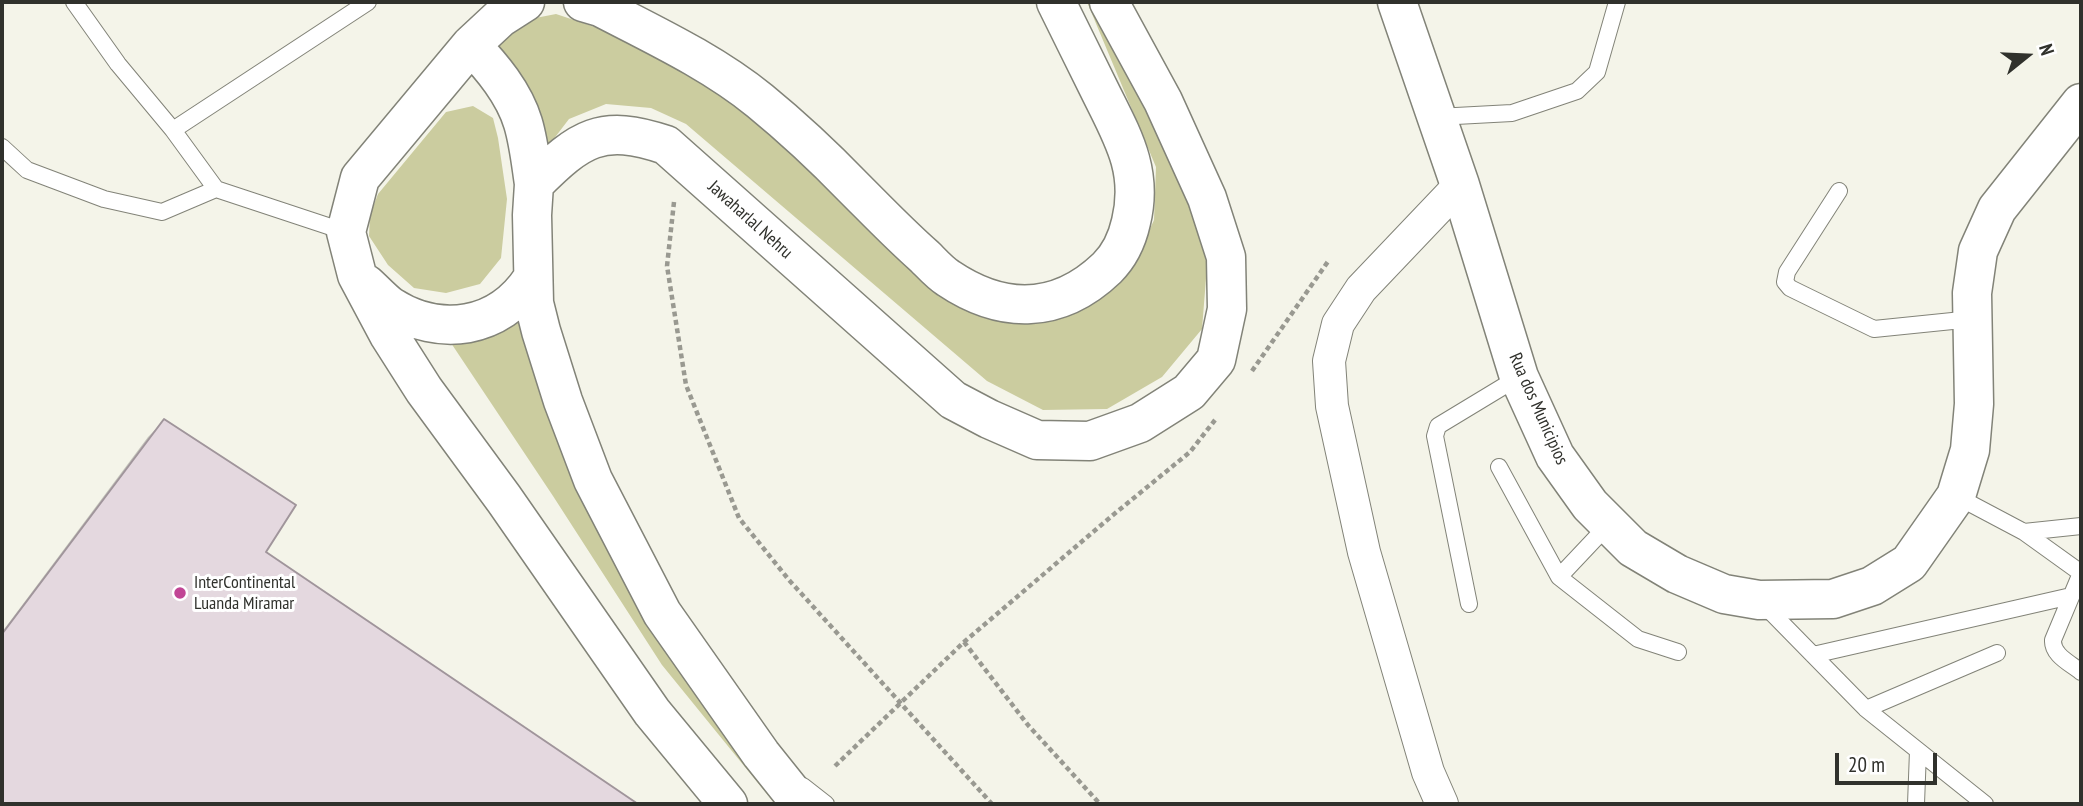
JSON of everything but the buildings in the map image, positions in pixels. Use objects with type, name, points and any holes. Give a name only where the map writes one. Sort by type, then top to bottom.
[{"type":"main road","points":[[524,2],[500,18],[471,45],[359,178],[346,232],[357,275],[389,335],[424,390],[504,499],[637,691],[727,804]]},
{"type":"main road","points":[[583,2],[600,6],[696,58],[756,98],[808,141],[900,235],[948,278],[986,298],[1020,306],[1072,295],[1093,281],[1115,259],[1128,236],[1135,206],[1136,182],[1129,151],[1056,2]]},
{"type":"main road","name":"Jawaharlal Nehru","points":[[534,184],[559,159],[583,142],[606,135],[639,136],[666,145],[953,400],[1037,440],[1090,441],[1140,423],[1189,392],[1216,360],[1227,309],[1226,257],[1208,198],[1163,101],[1109,2]]},
{"type":"main road","name":"Rua dos Municipios","points":[[1397,2],[1460,185],[1519,377],[1555,456],[1590,505],[1633,548],[1677,574],[1724,594],[1759,600],[1833,599],[1872,586],[1909,563],[1956,496],[1970,450],[1974,404],[1972,292],[1978,251],[1997,209],[2081,103]]},
{"type":"main road","points":[[471,45],[490,65],[508,91],[523,122],[534,184],[532,279],[541,331],[593,480],[662,613],[761,754],[801,804]]},
{"type":"main road","points":[[357,275],[390,306],[426,322],[454,326],[482,321],[522,294],[532,279]]},
{"type":"street","points":[[1442,804],[1427,772],[1364,552],[1332,406],[1329,361],[1338,324],[1361,289],[1460,185]]},
{"type":"lane","points":[[74,2],[118,64],[173,130],[216,189],[346,232]]},
{"type":"lane","points":[[173,130],[368,2]]},
{"type":"lane","points":[[1437,117],[1512,113],[1577,90],[1597,72],[1618,2]]},
{"type":"lane","points":[[2,147],[27,170],[104,199],[162,212],[216,189]]},
{"type":"lane","points":[[1839,191],[1787,272],[1786,282],[1790,288],[1874,329],[1972,319]]},
{"type":"lane","points":[[1469,604],[1434,436],[1438,426],[1519,377]]},
{"type":"lane","points":[[1499,467],[1559,577],[1638,639],[1678,652]]},
{"type":"lane","points":[[1956,496],[2024,532],[2081,573],[2052,646],[2055,652],[2081,672]]},
{"type":"lane","points":[[1559,577],[1609,524]]},
{"type":"lane","points":[[2024,532],[2081,526]]},
{"type":"lane","points":[[1813,655],[2071,596]]},
{"type":"lane","points":[[1759,600],[1866,709],[1985,804]]},
{"type":"lane","points":[[1866,709],[1997,653]]},
{"type":"lane","points":[[1916,804],[1918,751]]},
{"type":"lane","points":[[761,754],[826,804]]},
{"type":"path","points":[[675,191],[667,266],[686,385],[739,518],[789,580],[992,804]]},
{"type":"path","points":[[1244,382],[1329,260]]},
{"type":"path","points":[[835,766],[964,642],[1190,452],[1221,412]]},
{"type":"path","points":[[964,642],[1028,725],[1100,804]]},
{"type":"green space","points":[[1087,2],[1098,2],[1197,217],[1207,266],[1202,329],[1162,377],[1107,409],[1043,410],[987,381],[686,124],[651,108],[606,104],[569,119],[543,153],[495,45],[520,21],[556,14],[634,40],[716,83],[964,302],[1135,262],[1154,220],[1156,167]]},
{"type":"green space","points":[[473,106],[493,118],[498,138],[507,199],[501,258],[480,284],[446,293],[414,288],[388,265],[369,236],[370,215],[378,194],[446,112]]},
{"type":"green space","points":[[523,298],[550,397],[793,804],[775,804],[662,665],[445,334]]},
{"type":"place","name":"InterContinental Luanda Miramar","points":[[180,593]]}]
